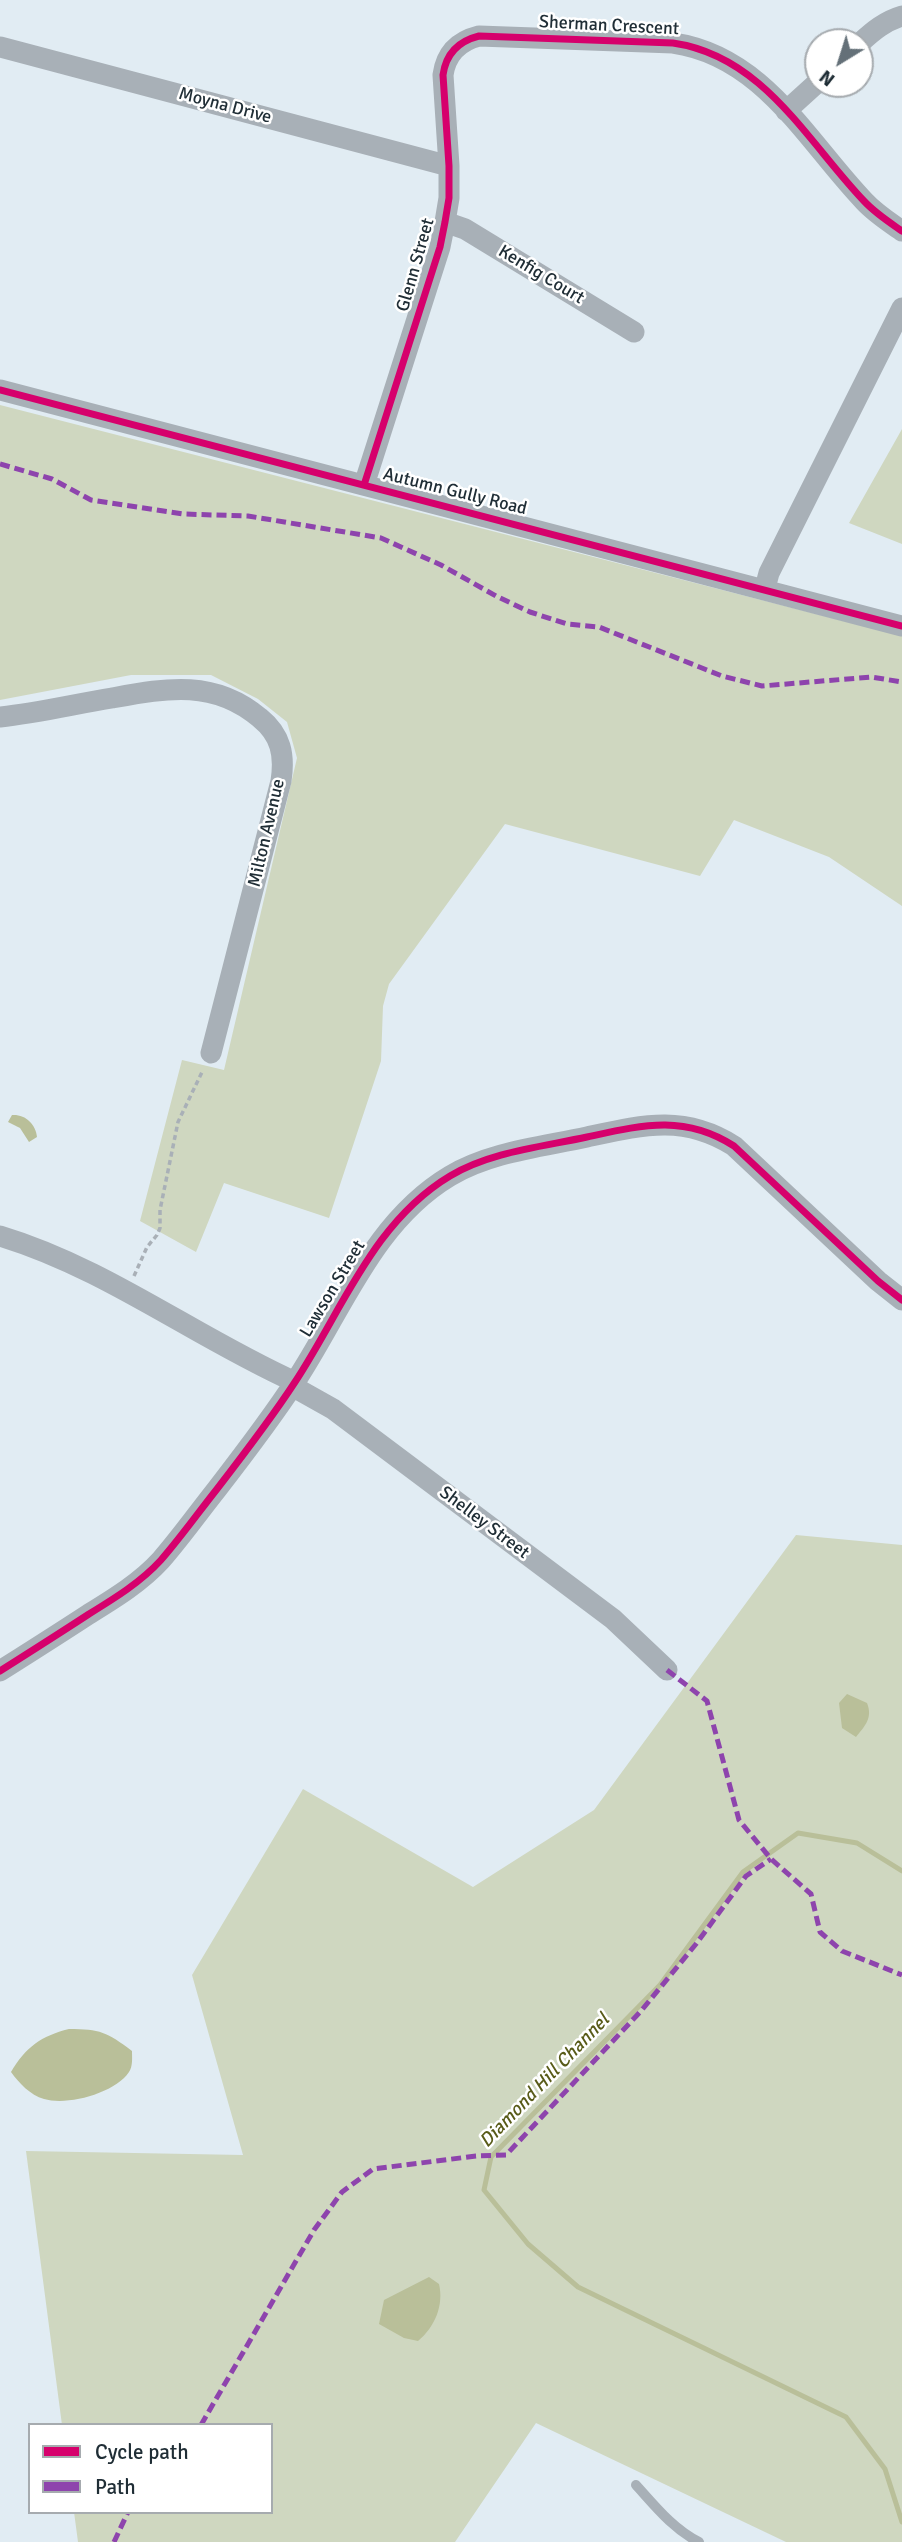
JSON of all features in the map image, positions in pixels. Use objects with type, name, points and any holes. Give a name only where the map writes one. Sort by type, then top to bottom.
[{"type":"street","points":[[874,29],[902,16]]},
{"type":"street","name":"Sherman Crescent","points":[[453,49],[468,39],[479,36],[673,43],[697,47],[723,58],[752,77],[786,111],[865,203],[902,231]]},
{"type":"street","name":"Moyna Drive","points":[[0,47],[449,166]]},
{"type":"street","name":"Glenn Street","points":[[364,485],[440,247],[449,198],[443,75],[444,64],[453,49]]},
{"type":"street","points":[[786,111],[804,95]]},
{"type":"street","name":"Kenfig Court","points":[[445,222],[465,229],[634,332]]},
{"type":"street","points":[[765,588],[769,573],[902,308]]},
{"type":"street","name":"Autumn Gully Road","points":[[0,390],[902,626]]},
{"type":"street","name":"Milton Avenue","points":[[0,717],[161,689],[194,689],[212,692],[250,709],[277,736],[282,752],[281,780],[211,1053]]},
{"type":"street","name":"Lawson Street","points":[[0,1671],[146,1575],[181,1535],[294,1384],[379,1243],[394,1223],[430,1189],[451,1175],[496,1157],[625,1128],[670,1124],[694,1127],[715,1134],[734,1146],[856,1261],[902,1300]]},
{"type":"street","name":"Shelley Street","points":[[0,1236],[56,1256],[127,1291],[294,1384],[333,1409],[614,1619],[667,1670]]},
{"type":"lane","points":[[636,2485],[667,2519],[688,2537],[699,2542]]},
{"type":"path","points":[[127,1291],[147,1247],[160,1228],[160,1210],[178,1122],[211,1053]]},
{"type":"shaded area","points":[[0,405],[902,636],[902,906],[829,857],[734,820],[700,876],[505,824],[389,984],[383,1006],[381,1061],[329,1218],[224,1183],[196,1252],[140,1221],[182,1060],[224,1070],[297,758],[287,722],[258,699],[211,675],[131,675],[0,700]]},
{"type":"shaded area","points":[[902,429],[902,544],[849,523]]},
{"type":"shaded area","points":[[12,1115],[29,1121],[37,1137],[29,1142],[20,1128],[8,1122]]},
{"type":"shaded area","points":[[796,1535],[902,1545],[902,2542],[786,2542],[536,2423],[455,2542],[78,2542],[74,2514],[273,2514],[273,2423],[62,2423],[26,2151],[243,2155],[192,1975],[303,1789],[473,1887],[594,1810]]},
{"type":"shaded area","points":[[847,1694],[867,1703],[869,1708],[867,1722],[856,1737],[842,1728],[839,1703]]},
{"type":"shaded area","points":[[69,2029],[96,2031],[116,2040],[132,2051],[130,2070],[113,2086],[90,2096],[54,2101],[34,2095],[11,2072],[35,2044],[50,2035]]},
{"type":"shaded area","points":[[429,2277],[439,2284],[439,2308],[433,2322],[418,2341],[404,2338],[379,2324],[384,2300]]},
{"type":"waterway","name":"Diamond Hill Channel","points":[[902,1871],[857,1843],[798,1833],[743,1872],[660,1985],[491,2157],[484,2190],[528,2244],[578,2287],[846,2417],[885,2469],[902,2522]]},
{"type":"marked path","points":[[0,464],[52,479],[91,500],[183,514],[248,516],[381,538],[441,565],[530,612],[567,624],[599,627],[722,676],[762,686],[871,677],[902,682]]},
{"type":"marked path","points":[[667,1670],[707,1701],[739,1820],[771,1859],[811,1894],[820,1932],[842,1951],[902,1975]]},
{"type":"marked path","points":[[202,2423],[314,2230],[342,2192],[373,2169],[476,2156],[506,2155],[641,2011],[696,1944],[746,1876],[771,1859]]},
{"type":"marked path","points":[[114,2542],[127,2514]]},
{"type":"cycle path","points":[[364,485],[440,247],[449,198],[443,75],[450,54],[465,41],[479,36],[673,43],[705,51],[733,65],[758,83],[802,128],[864,201],[902,231]]},
{"type":"cycle path","points":[[0,390],[902,626]]},
{"type":"cycle path","points":[[0,1671],[118,1596],[161,1560],[286,1396],[361,1270],[400,1218],[423,1195],[450,1176],[482,1161],[516,1151],[644,1126],[698,1129],[734,1146],[878,1281],[902,1300]]}]
